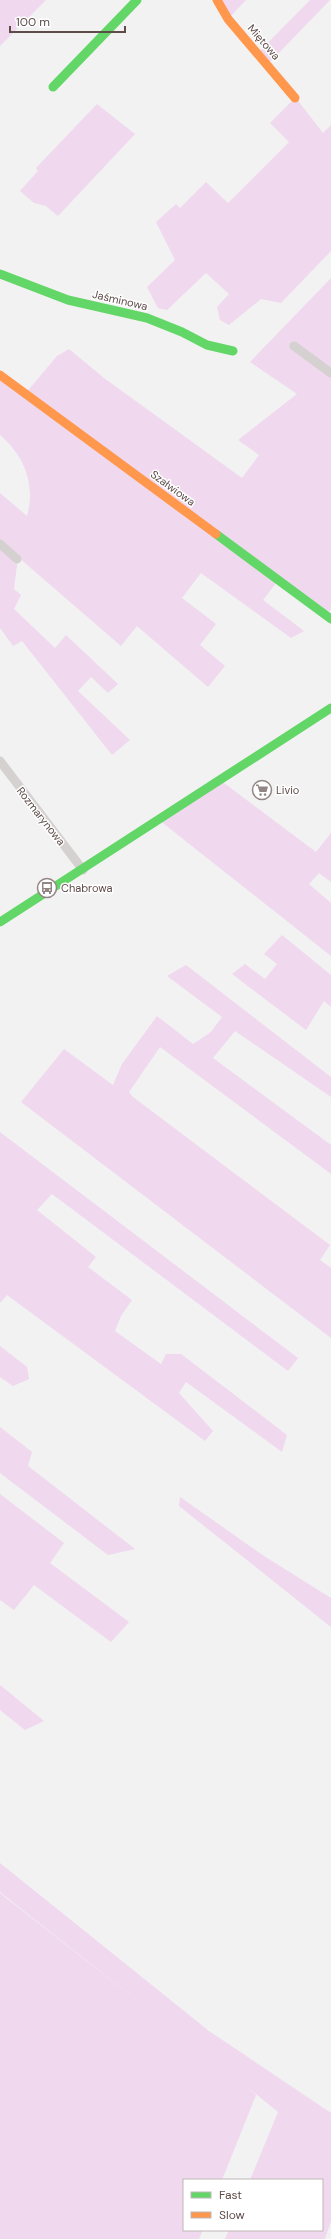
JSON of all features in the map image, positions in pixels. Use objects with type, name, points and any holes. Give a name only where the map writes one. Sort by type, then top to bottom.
[{"type":"street","points":[[53,87],[137,0]]},
{"type":"street","name":"Miętowa","points":[[217,0],[228,19],[295,98]]},
{"type":"street","name":"Jaśminowa","points":[[0,274],[75,302],[147,318],[182,332],[207,346],[233,351]]},
{"type":"street","points":[[294,346],[331,373]]},
{"type":"street","name":"Szałwiowa","points":[[0,375],[331,619]]},
{"type":"street","points":[[0,544],[17,560]]},
{"type":"street","points":[[0,922],[83,870],[331,708]]},
{"type":"street","name":"Rozmarynowa","points":[[0,761],[83,870]]},
{"type":"shaded area","points":[[0,0],[46,0],[0,46]]},
{"type":"shaded area","points":[[217,0],[246,0],[228,19]]},
{"type":"shaded area","points":[[310,0],[330,0],[268,64],[258,53]]},
{"type":"shaded area","points":[[289,89],[323,133],[331,125],[331,251],[281,303],[261,299],[229,325],[220,320],[217,307],[229,294],[206,273],[167,310],[158,308],[147,287],[175,260],[156,222],[176,204],[180,208],[206,182],[228,203],[289,142],[270,123],[295,98]]},
{"type":"shaded area","points":[[97,104],[135,134],[58,216],[46,206],[34,203],[20,191],[38,171],[36,168]]},
{"type":"shaded area","points":[[331,278],[331,609],[329,612],[276,583],[263,600],[304,631],[291,638],[201,573],[182,598],[216,624],[200,645],[225,666],[208,687],[137,626],[121,646],[18,557],[14,589],[21,595],[14,609],[55,648],[66,635],[118,684],[108,693],[91,677],[78,691],[130,740],[112,755],[22,641],[13,646],[0,628],[0,493],[27,516],[30,493],[26,471],[21,461],[16,452],[0,435],[0,375],[25,394],[57,356],[69,349],[104,378],[242,478],[259,455],[238,440],[297,394],[250,362]]},
{"type":"shaded area","points":[[220,780],[316,852],[331,833],[331,882],[319,873],[309,884],[331,903],[331,956],[159,820]]},
{"type":"shaded area","points":[[282,935],[331,975],[331,1007],[324,1001],[306,1030],[232,974],[245,964],[265,979],[277,964],[264,954]]},
{"type":"shaded area","points":[[186,965],[331,1077],[331,1097],[235,1031],[213,1058],[331,1145],[331,1174],[160,1047],[129,1092],[133,1097],[330,1245],[320,1260],[331,1268],[331,1338],[21,1102],[64,1049],[113,1085],[122,1064],[157,1016],[193,1044],[211,1032],[222,1017],[167,976]]},
{"type":"shaded area","points":[[0,1132],[298,1358],[288,1371],[52,1194],[37,1210],[96,1257],[88,1267],[132,1300],[121,1316],[115,1331],[161,1364],[166,1354],[181,1354],[287,1435],[282,1452],[186,1382],[179,1393],[213,1431],[205,1441],[7,1295],[0,1303]]},
{"type":"shaded area","points":[[0,1346],[27,1367],[29,1379],[13,1386],[0,1377]]},
{"type":"shaded area","points":[[0,1427],[32,1452],[28,1466],[135,1549],[108,1555],[0,1473]]},
{"type":"shaded area","points":[[0,1494],[64,1543],[50,1563],[129,1622],[111,1642],[34,1585],[14,1610],[0,1600]]},
{"type":"shaded area","points":[[180,1497],[264,1556],[331,1598],[331,1627],[179,1506]]},
{"type":"shaded area","points":[[0,1685],[44,1721],[25,1730],[0,1710]]},
{"type":"shaded area","points":[[0,1863],[209,2031],[331,2113],[331,2221],[325,2239],[225,2239],[229,2231],[323,2231],[323,2179],[250,2179],[278,2112],[246,2086],[256,2095],[222,2179],[183,2179],[183,2231],[203,2231],[199,2239],[0,2239],[0,1893],[168,2025],[0,1892]]},
{"type":"traffic: fast","points":[[53,87],[137,0]]},
{"type":"traffic: fast","points":[[0,274],[68,300],[147,318],[182,332],[207,345],[233,351]]},
{"type":"traffic: fast","points":[[216,534],[331,619]]},
{"type":"traffic: fast","points":[[0,922],[331,708]]},
{"type":"traffic: slow","points":[[217,0],[228,19],[295,98]]},
{"type":"traffic: slow","points":[[0,375],[216,534]]},
{"type":"place","name":"Livio","points":[[262,790]]},
{"type":"place","name":"Chabrowa","points":[[47,888]]}]
